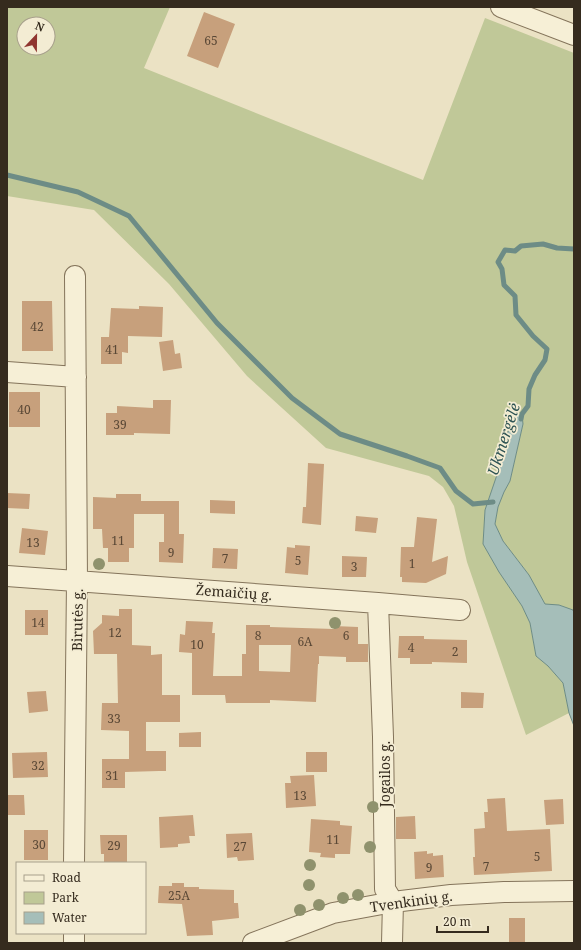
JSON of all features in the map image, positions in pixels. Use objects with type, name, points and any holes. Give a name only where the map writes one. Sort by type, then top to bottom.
[{"type":"street","points":[[501,7],[574,35]]},
{"type":"street","name":"Birutės g.","points":[[74,862],[77,581],[75,276]]},
{"type":"street","points":[[7,372],[76,376]]},
{"type":"street","name":"Žemaičių g.","points":[[7,576],[460,610]]},
{"type":"street","name":"Jogailos g.","points":[[378,603],[384,737],[385,889],[393,902],[392,943]]},
{"type":"street","name":"Tvenkinių g.","points":[[253,943],[333,913],[393,902],[451,895],[504,892],[574,891]]},
{"type":"green space","points":[[7,7],[170,7],[144,68],[423,180],[485,18],[574,53],[574,612],[573,610],[559,605],[545,605],[529,575],[503,541],[495,524],[498,507],[510,481],[523,424],[507,434],[501,463],[485,510],[483,544],[499,572],[522,606],[530,623],[536,656],[548,666],[563,683],[569,713],[526,735],[467,562],[454,506],[443,487],[429,476],[326,448],[247,376],[169,284],[94,210],[7,196]]},
{"type":"water","points":[[522,414],[523,424],[510,481],[498,507],[495,524],[503,541],[529,575],[545,604],[559,605],[573,610],[574,612],[574,726],[569,713],[563,683],[548,666],[536,656],[530,623],[522,606],[499,572],[483,544],[485,510],[501,463],[507,434],[514,417]]},
{"type":"building","points":[[204,12],[235,24],[218,68],[187,56]]},
{"type":"building","points":[[22,301],[52,301],[53,351],[22,351]]},
{"type":"building","points":[[139,306],[163,307],[162,337],[128,336],[128,353],[122,352],[122,364],[101,364],[101,337],[109,337],[111,308],[139,309]]},
{"type":"building","points":[[173,340],[175,354],[180,353],[182,368],[163,371],[159,342]]},
{"type":"building","points":[[9,392],[40,392],[40,427],[9,427]]},
{"type":"building","points":[[153,400],[171,400],[170,434],[134,433],[134,435],[106,435],[106,413],[117,413],[117,406],[153,408]]},
{"type":"building","points":[[308,463],[324,464],[321,525],[302,523],[303,507],[306,507]]},
{"type":"building","points":[[7,493],[30,494],[29,509],[7,508]]},
{"type":"building","points":[[116,494],[141,494],[141,501],[179,501],[179,534],[184,534],[183,563],[159,562],[159,542],[164,542],[164,514],[134,514],[134,548],[129,548],[129,562],[108,562],[108,548],[103,548],[102,529],[93,529],[93,497],[116,498]]},
{"type":"building","points":[[210,500],[235,501],[235,514],[210,513]]},
{"type":"building","points":[[356,516],[378,518],[376,533],[355,531]]},
{"type":"building","points":[[417,517],[437,519],[432,562],[448,556],[446,574],[426,583],[402,582],[402,577],[400,577],[401,547],[414,547]]},
{"type":"building","points":[[22,528],[48,531],[45,555],[19,553]]},
{"type":"building","points":[[295,545],[310,546],[308,575],[285,573],[287,547],[295,548]]},
{"type":"building","points":[[213,548],[238,549],[237,569],[212,568]]},
{"type":"building","points":[[342,556],[367,557],[366,577],[342,577]]},
{"type":"building","points":[[119,609],[132,609],[132,645],[151,646],[151,655],[162,654],[162,695],[180,695],[180,722],[146,722],[146,751],[166,751],[166,771],[125,772],[125,788],[102,788],[102,759],[129,759],[129,731],[101,730],[102,703],[118,703],[117,654],[94,654],[93,631],[102,623],[102,615],[119,616]]},
{"type":"building","points":[[25,610],[48,610],[48,635],[25,635]]},
{"type":"building","points":[[186,621],[213,622],[212,633],[215,633],[213,676],[242,676],[242,654],[246,654],[246,625],[334,629],[334,626],[358,627],[358,644],[368,644],[368,662],[346,662],[346,657],[319,656],[316,702],[270,700],[270,703],[226,703],[225,695],[192,695],[192,653],[179,652],[180,634],[185,635]],"holes":[[[259,645],[291,645],[290,672],[259,671]]]},
{"type":"building","points":[[399,636],[424,636],[424,639],[467,640],[467,663],[432,662],[432,664],[410,664],[410,658],[398,658]]},
{"type":"building","points":[[46,691],[48,711],[29,713],[27,692]]},
{"type":"building","points":[[461,692],[484,693],[483,708],[461,708]]},
{"type":"building","points":[[201,732],[201,747],[179,747],[179,733]]},
{"type":"building","points":[[47,752],[48,777],[13,778],[12,753]]},
{"type":"building","points":[[306,752],[327,752],[327,772],[306,772]]},
{"type":"building","points":[[314,775],[316,806],[286,808],[285,783],[291,783],[290,776]]},
{"type":"building","points":[[7,795],[24,795],[25,815],[7,815]]},
{"type":"building","points":[[505,798],[507,831],[550,829],[552,871],[474,875],[474,829],[485,828],[484,812],[488,812],[487,799]]},
{"type":"building","points":[[563,799],[564,824],[546,825],[544,800]]},
{"type":"building","points":[[193,815],[195,836],[189,836],[190,843],[178,844],[178,847],[160,848],[159,817]]},
{"type":"building","points":[[415,816],[416,839],[396,839],[396,817]]},
{"type":"building","points":[[311,819],[340,821],[340,825],[352,826],[350,854],[335,854],[335,858],[320,857],[321,853],[309,852]]},
{"type":"building","points":[[24,830],[48,830],[48,860],[24,860]]},
{"type":"building","points":[[252,833],[254,860],[238,861],[237,857],[227,858],[226,834]]},
{"type":"building","points":[[100,835],[127,835],[127,862],[104,862],[104,854],[101,854]]},
{"type":"building","points":[[427,851],[427,854],[433,853],[433,856],[443,855],[444,877],[415,879],[414,852]]},
{"type":"building","points":[[172,883],[184,883],[184,887],[199,887],[199,889],[234,890],[234,903],[238,903],[239,918],[212,921],[213,935],[187,936],[182,904],[158,903],[159,886],[172,886]]},
{"type":"building","points":[[509,918],[525,918],[525,943],[509,943]]},
{"type":"waterway","points":[[7,175],[78,192],[129,216],[217,323],[292,398],[340,434],[440,468],[456,491],[473,504],[493,502]]},
{"type":"waterway","name":"Ukmergėlė","points":[[521,419],[522,414],[528,406],[529,389],[535,375],[545,360],[547,349],[533,336],[516,315],[515,296],[504,285],[502,269],[498,262],[505,250],[515,251],[521,246],[543,244],[557,248],[574,249]]}]
